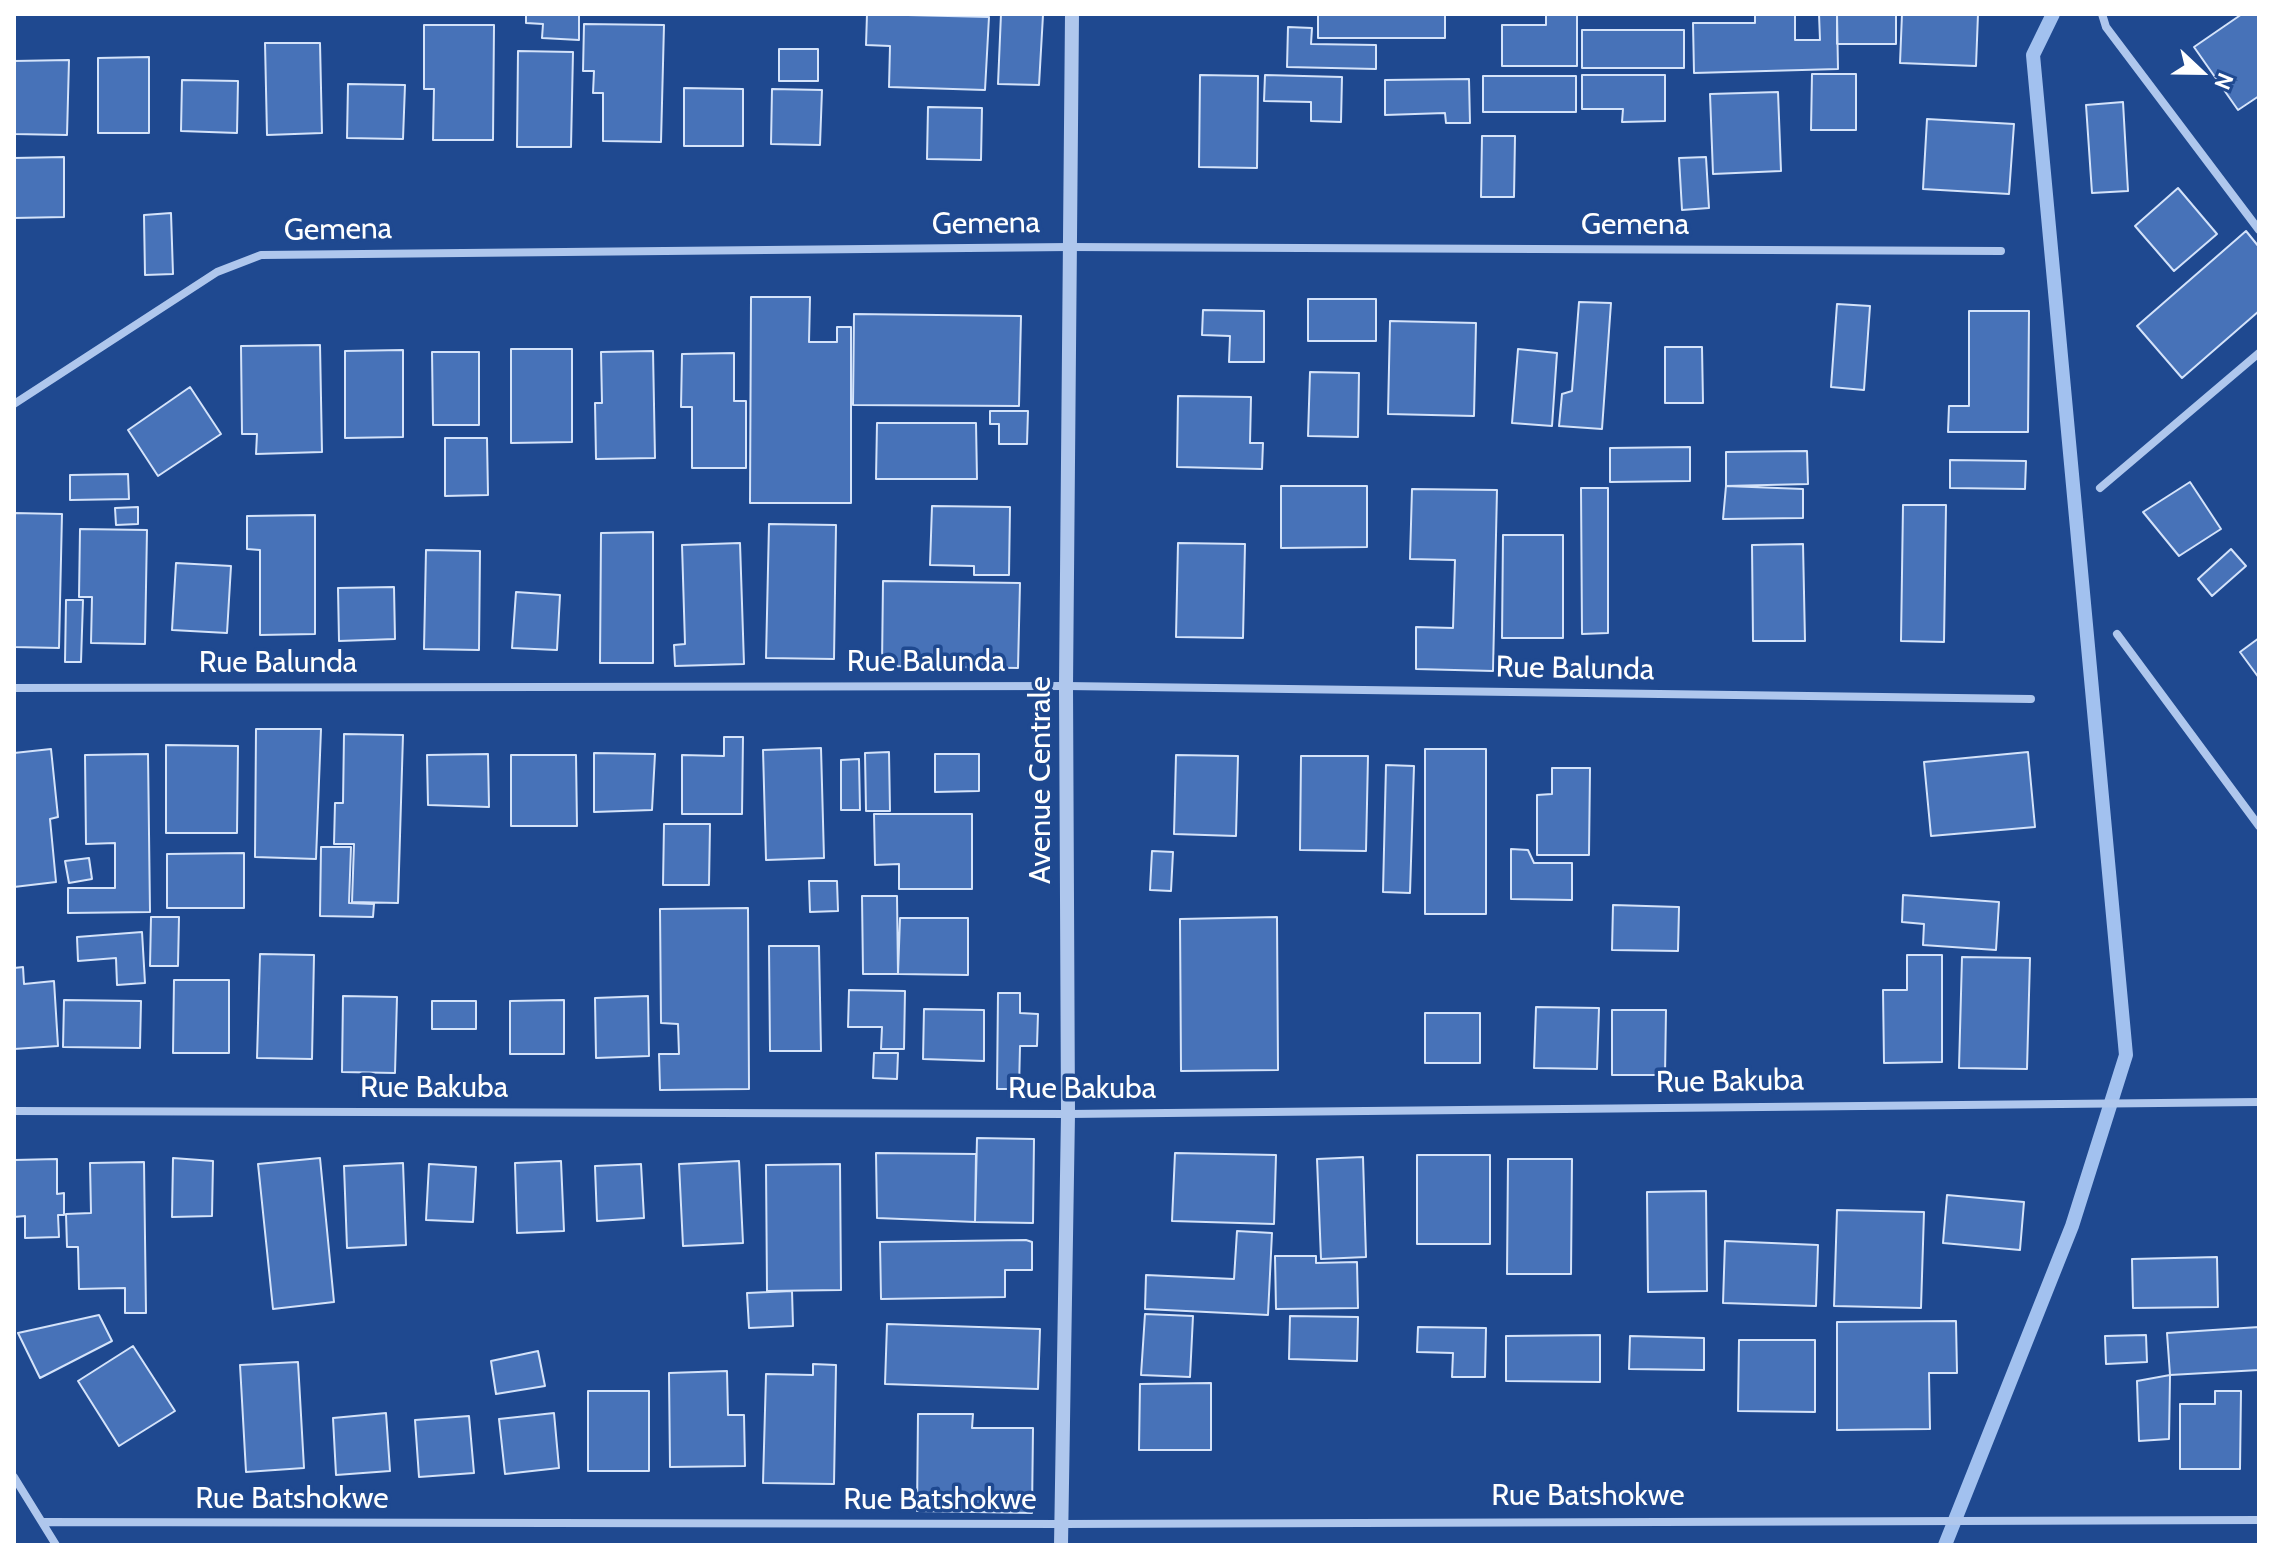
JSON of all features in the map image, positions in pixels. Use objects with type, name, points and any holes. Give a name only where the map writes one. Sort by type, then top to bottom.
[{"type":"street","name":"Avenue Centrale","points":[[1061,1545],[1068,1114],[1066,686],[1072,14]]},
{"type":"street","points":[[2102,14],[2106,27],[2259,230]]},
{"type":"street","name":"Gemena","points":[[14,404],[217,272],[261,255],[1069,247],[2001,251]]},
{"type":"street","points":[[2100,488],[2259,353]]},
{"type":"street","points":[[2117,634],[2259,826]]},
{"type":"street","name":"Rue Balunda","points":[[14,688],[1066,686],[2031,699]]},
{"type":"street","name":"Rue Bakuba","points":[[14,1111],[1068,1114],[2259,1102]]},
{"type":"street","points":[[14,1477],[56,1545]]},
{"type":"street","name":"Rue Batshokwe","points":[[44,1522],[1061,1524],[1837,1518],[2259,1520]]},
{"type":"building","points":[[526,14],[579,14],[579,40],[542,38],[543,24],[526,23]]},
{"type":"building","points":[[867,14],[989,17],[985,90],[889,87],[890,46],[866,45]]},
{"type":"building","points":[[1001,14],[1043,15],[1039,85],[998,84]]},
{"type":"building","points":[[1318,14],[1445,14],[1445,38],[1318,38]]},
{"type":"building","points":[[1546,14],[1577,14],[1577,66],[1502,66],[1502,25],[1546,25]]},
{"type":"building","points":[[1755,14],[1795,14],[1795,40],[1820,40],[1819,14],[1837,14],[1838,69],[1694,73],[1693,23],[1755,23]]},
{"type":"building","points":[[1837,14],[1896,14],[1896,44],[1837,44]]},
{"type":"building","points":[[1902,14],[1978,14],[1976,66],[1900,63]]},
{"type":"building","points":[[2242,14],[2259,14],[2259,96],[2238,110],[2194,47]]},
{"type":"building","points":[[584,24],[664,25],[661,142],[603,141],[603,93],[593,93],[594,71],[583,71]]},
{"type":"building","points":[[424,25],[494,25],[493,140],[433,140],[434,89],[424,89]]},
{"type":"building","points":[[1288,27],[1312,28],[1311,44],[1376,45],[1376,69],[1287,67]]},
{"type":"building","points":[[1582,30],[1684,30],[1684,68],[1582,68]]},
{"type":"building","points":[[265,43],[320,43],[322,133],[267,135]]},
{"type":"building","points":[[779,49],[818,49],[818,81],[779,81]]},
{"type":"building","points":[[518,51],[573,52],[571,147],[517,147]]},
{"type":"building","points":[[149,57],[149,133],[98,133],[98,58]]},
{"type":"building","points":[[69,60],[67,135],[14,134],[14,61]]},
{"type":"building","points":[[1812,74],[1856,74],[1856,130],[1811,130]]},
{"type":"building","points":[[1200,75],[1258,76],[1257,168],[1199,167]]},
{"type":"building","points":[[1265,75],[1342,77],[1341,122],[1311,121],[1311,102],[1264,101]]},
{"type":"building","points":[[1582,75],[1665,75],[1665,121],[1622,122],[1623,109],[1582,109]]},
{"type":"building","points":[[1483,76],[1576,76],[1576,112],[1483,112]]},
{"type":"building","points":[[1469,79],[1470,123],[1446,123],[1445,113],[1385,115],[1385,80]]},
{"type":"building","points":[[182,80],[238,81],[237,133],[181,131]]},
{"type":"building","points":[[348,84],[405,85],[403,139],[347,138]]},
{"type":"building","points":[[684,88],[743,89],[743,146],[684,146]]},
{"type":"building","points":[[772,89],[822,90],[820,145],[771,144]]},
{"type":"building","points":[[1778,92],[1781,171],[1713,174],[1710,94]]},
{"type":"building","points":[[2123,102],[2128,191],[2092,193],[2086,105]]},
{"type":"building","points":[[928,107],[982,108],[981,160],[927,159]]},
{"type":"building","points":[[1927,119],[2014,124],[2009,194],[1923,189]]},
{"type":"building","points":[[1482,136],[1515,136],[1514,197],[1481,197]]},
{"type":"building","points":[[64,157],[64,217],[14,218],[14,158]]},
{"type":"building","points":[[1706,157],[1709,208],[1682,210],[1679,158]]},
{"type":"building","points":[[2178,188],[2217,234],[2174,271],[2135,226]]},
{"type":"building","points":[[171,213],[173,274],[145,275],[144,215]]},
{"type":"building","points":[[2246,231],[2259,247],[2259,311],[2182,378],[2137,326]]},
{"type":"building","points":[[751,297],[810,297],[809,342],[837,342],[837,327],[851,327],[851,503],[750,503]]},
{"type":"building","points":[[1308,299],[1376,299],[1376,341],[1308,341]]},
{"type":"building","points":[[1579,302],[1611,303],[1602,429],[1559,426],[1562,394],[1572,391]]},
{"type":"building","points":[[1837,304],[1870,306],[1864,390],[1831,387]]},
{"type":"building","points":[[1203,310],[1264,311],[1264,362],[1229,362],[1230,336],[1202,335]]},
{"type":"building","points":[[1969,311],[2029,311],[2028,432],[1948,432],[1949,406],[1969,406]]},
{"type":"building","points":[[854,314],[1021,316],[1019,406],[853,405]]},
{"type":"building","points":[[1390,321],[1476,323],[1474,416],[1388,414]]},
{"type":"building","points":[[320,345],[322,452],[256,454],[257,434],[242,434],[241,346]]},
{"type":"building","points":[[1665,347],[1702,347],[1703,403],[1665,403]]},
{"type":"building","points":[[511,349],[572,349],[572,442],[511,443]]},
{"type":"building","points":[[1518,349],[1557,353],[1552,426],[1512,423]]},
{"type":"building","points":[[403,350],[403,437],[345,438],[345,351]]},
{"type":"building","points":[[653,351],[655,458],[596,459],[595,403],[602,403],[601,352]]},
{"type":"building","points":[[432,352],[479,352],[479,425],[433,425]]},
{"type":"building","points":[[734,353],[734,401],[746,401],[746,468],[692,468],[692,407],[681,407],[682,354]]},
{"type":"building","points":[[1310,372],[1359,373],[1358,437],[1308,436]]},
{"type":"building","points":[[190,387],[221,434],[158,476],[128,430]]},
{"type":"building","points":[[1178,396],[1251,397],[1250,443],[1263,443],[1262,469],[1177,467]]},
{"type":"building","points":[[990,411],[1028,411],[1027,444],[999,444],[999,424],[990,424]]},
{"type":"building","points":[[877,423],[976,423],[977,479],[876,479]]},
{"type":"building","points":[[445,438],[487,438],[488,495],[445,496]]},
{"type":"building","points":[[1690,447],[1690,481],[1610,482],[1610,448]]},
{"type":"building","points":[[1807,451],[1808,484],[1726,486],[1726,452]]},
{"type":"building","points":[[1950,460],[2026,461],[2025,489],[1950,488]]},
{"type":"building","points":[[128,474],[129,499],[70,500],[70,475]]},
{"type":"building","points":[[2190,482],[2221,529],[2179,556],[2143,512]]},
{"type":"building","points":[[1281,486],[1367,486],[1367,547],[1281,548]]},
{"type":"building","points":[[1726,486],[1803,489],[1803,518],[1723,519]]},
{"type":"building","points":[[1581,488],[1608,488],[1608,633],[1582,634]]},
{"type":"building","points":[[1412,489],[1497,490],[1493,671],[1416,669],[1416,627],[1453,628],[1455,560],[1410,559]]},
{"type":"building","points":[[1903,505],[1946,505],[1944,642],[1901,641]]},
{"type":"building","points":[[932,506],[1010,507],[1009,575],[974,575],[974,566],[930,565]]},
{"type":"building","points":[[138,507],[138,524],[116,525],[115,508]]},
{"type":"building","points":[[14,513],[62,514],[59,648],[14,647]]},
{"type":"building","points":[[315,515],[315,634],[260,635],[260,550],[247,549],[247,516]]},
{"type":"building","points":[[769,524],[836,525],[834,659],[766,658]]},
{"type":"building","points":[[80,529],[147,530],[145,644],[91,643],[92,597],[79,597]]},
{"type":"building","points":[[653,532],[653,663],[600,663],[601,533]]},
{"type":"building","points":[[1503,535],[1563,535],[1563,638],[1502,638]]},
{"type":"building","points":[[740,543],[744,664],[675,666],[674,645],[685,644],[682,545]]},
{"type":"building","points":[[1178,543],[1245,544],[1243,638],[1176,637]]},
{"type":"building","points":[[1803,544],[1805,641],[1753,641],[1752,545]]},
{"type":"building","points":[[2231,549],[2246,566],[2212,596],[2198,579]]},
{"type":"building","points":[[426,550],[480,551],[479,650],[424,649]]},
{"type":"building","points":[[176,563],[231,566],[227,633],[172,630]]},
{"type":"building","points":[[883,581],[1020,583],[1018,668],[882,666]]},
{"type":"building","points":[[394,587],[395,639],[339,641],[338,588]]},
{"type":"building","points":[[516,592],[560,595],[557,650],[512,648]]},
{"type":"building","points":[[66,600],[83,600],[81,662],[65,662]]},
{"type":"building","points":[[2259,638],[2259,678],[2240,652]]},
{"type":"building","points":[[256,729],[321,729],[316,859],[255,857]]},
{"type":"building","points":[[344,734],[403,735],[398,903],[352,902],[354,844],[334,844],[335,803],[343,803]]},
{"type":"building","points":[[724,737],[743,737],[742,814],[682,814],[682,755],[724,756]]},
{"type":"building","points":[[166,745],[238,746],[237,833],[166,833]]},
{"type":"building","points":[[821,748],[824,858],[766,860],[763,750]]},
{"type":"building","points":[[51,749],[58,817],[50,819],[56,882],[14,887],[14,753]]},
{"type":"building","points":[[1425,749],[1486,749],[1486,914],[1425,914]]},
{"type":"building","points":[[889,752],[890,811],[866,811],[865,753]]},
{"type":"building","points":[[2028,752],[2035,827],[1931,836],[1924,762]]},
{"type":"building","points":[[594,753],[655,754],[652,810],[594,812]]},
{"type":"building","points":[[148,754],[150,912],[68,913],[68,888],[115,888],[115,843],[86,844],[85,755]]},
{"type":"building","points":[[488,754],[489,807],[428,805],[427,755]]},
{"type":"building","points":[[935,754],[979,754],[979,791],[935,792]]},
{"type":"building","points":[[511,755],[576,755],[577,826],[511,826]]},
{"type":"building","points":[[1176,755],[1238,756],[1236,836],[1174,834]]},
{"type":"building","points":[[1301,756],[1368,756],[1366,851],[1300,850]]},
{"type":"building","points":[[859,759],[860,810],[841,810],[841,760]]},
{"type":"building","points":[[1386,765],[1414,766],[1410,893],[1383,892]]},
{"type":"building","points":[[1552,768],[1590,768],[1589,855],[1537,855],[1537,795],[1552,794]]},
{"type":"building","points":[[874,814],[972,814],[972,889],[899,889],[899,864],[875,865]]},
{"type":"building","points":[[664,824],[710,824],[709,885],[663,885]]},
{"type":"building","points":[[321,847],[351,847],[349,903],[374,904],[373,917],[320,916]]},
{"type":"building","points":[[1511,849],[1528,850],[1534,863],[1572,863],[1572,900],[1511,899]]},
{"type":"building","points":[[1152,851],[1173,852],[1171,891],[1150,890]]},
{"type":"building","points":[[244,853],[244,908],[167,908],[167,854]]},
{"type":"building","points":[[89,858],[92,879],[69,883],[65,861]]},
{"type":"building","points":[[809,881],[837,881],[838,911],[810,912]]},
{"type":"building","points":[[1903,895],[1999,902],[1996,950],[1923,945],[1924,924],[1902,922]]},
{"type":"building","points":[[862,896],[897,896],[898,974],[863,974]]},
{"type":"building","points":[[1613,905],[1679,907],[1678,951],[1612,950]]},
{"type":"building","points":[[748,908],[749,1089],[660,1090],[659,1054],[679,1054],[678,1024],[661,1023],[660,909]]},
{"type":"building","points":[[151,917],[179,917],[178,966],[150,966]]},
{"type":"building","points":[[1277,917],[1278,1070],[1181,1071],[1180,919]]},
{"type":"building","points":[[900,918],[968,918],[968,975],[898,974]]},
{"type":"building","points":[[142,932],[145,983],[117,985],[116,958],[78,961],[77,937]]},
{"type":"building","points":[[769,946],[819,946],[821,1051],[770,1051]]},
{"type":"building","points":[[260,954],[314,955],[312,1059],[257,1058]]},
{"type":"building","points":[[1907,955],[1942,955],[1942,1062],[1884,1063],[1883,990],[1907,990]]},
{"type":"building","points":[[1962,957],[2030,958],[2027,1069],[1959,1068]]},
{"type":"building","points":[[23,967],[24,984],[54,981],[58,1046],[14,1049],[14,968]]},
{"type":"building","points":[[174,980],[229,980],[229,1053],[173,1053]]},
{"type":"building","points":[[849,990],[905,991],[904,1049],[881,1049],[882,1027],[848,1027]]},
{"type":"building","points":[[998,993],[1020,993],[1020,1013],[1038,1014],[1037,1046],[1020,1046],[1019,1089],[997,1089]]},
{"type":"building","points":[[343,996],[397,997],[395,1073],[342,1072]]},
{"type":"building","points":[[648,996],[649,1056],[596,1058],[595,998]]},
{"type":"building","points":[[64,1000],[141,1001],[140,1048],[63,1047]]},
{"type":"building","points":[[564,1000],[564,1054],[510,1054],[510,1001]]},
{"type":"building","points":[[432,1001],[476,1001],[476,1029],[432,1029]]},
{"type":"building","points":[[1536,1007],[1599,1008],[1597,1069],[1534,1068]]},
{"type":"building","points":[[924,1009],[984,1010],[984,1061],[923,1059]]},
{"type":"building","points":[[1612,1010],[1666,1010],[1665,1075],[1612,1075]]},
{"type":"building","points":[[1425,1013],[1480,1013],[1480,1063],[1425,1063]]},
{"type":"building","points":[[874,1053],[898,1053],[897,1079],[873,1078]]},
{"type":"building","points":[[977,1138],[1034,1139],[1033,1223],[975,1222]]},
{"type":"building","points":[[876,1153],[976,1154],[975,1222],[877,1218]]},
{"type":"building","points":[[1175,1153],[1276,1155],[1274,1224],[1172,1221]]},
{"type":"building","points":[[1417,1155],[1490,1155],[1490,1244],[1417,1244]]},
{"type":"building","points":[[1363,1157],[1366,1257],[1321,1259],[1317,1159]]},
{"type":"building","points":[[173,1158],[213,1161],[212,1216],[172,1217]]},
{"type":"building","points":[[320,1158],[334,1302],[273,1309],[258,1164]]},
{"type":"building","points":[[57,1159],[57,1194],[64,1193],[64,1215],[58,1215],[59,1237],[25,1238],[25,1216],[14,1217],[14,1160]]},
{"type":"building","points":[[1508,1159],[1572,1159],[1571,1274],[1507,1274]]},
{"type":"building","points":[[561,1161],[564,1231],[517,1233],[515,1163]]},
{"type":"building","points":[[739,1161],[743,1243],[683,1246],[679,1164]]},
{"type":"building","points":[[144,1162],[146,1313],[125,1313],[125,1288],[79,1289],[78,1247],[67,1247],[66,1214],[91,1213],[90,1163]]},
{"type":"building","points":[[403,1163],[406,1245],[347,1248],[344,1166]]},
{"type":"building","points":[[429,1164],[476,1167],[473,1222],[426,1220]]},
{"type":"building","points":[[641,1164],[644,1218],[597,1221],[595,1166]]},
{"type":"building","points":[[840,1164],[841,1290],[767,1291],[766,1165]]},
{"type":"building","points":[[1706,1191],[1707,1291],[1648,1292],[1647,1192]]},
{"type":"building","points":[[1947,1195],[2024,1202],[2020,1250],[1943,1243]]},
{"type":"building","points":[[1837,1210],[1924,1212],[1921,1308],[1834,1306]]},
{"type":"building","points":[[1237,1231],[1272,1233],[1268,1315],[1145,1309],[1146,1275],[1234,1279]]},
{"type":"building","points":[[1725,1241],[1818,1245],[1816,1306],[1723,1303]]},
{"type":"building","points":[[880,1242],[1032,1242],[1032,1270],[1005,1270],[1005,1297],[881,1299]]},
{"type":"building","points":[[1275,1256],[1316,1256],[1316,1263],[1357,1262],[1358,1308],[1276,1309]]},
{"type":"building","points":[[2217,1257],[2218,1307],[2133,1308],[2132,1259]]},
{"type":"building","points":[[792,1291],[793,1326],[749,1328],[747,1293]]},
{"type":"building","points":[[1145,1314],[1193,1316],[1190,1377],[1141,1375]]},
{"type":"building","points":[[99,1315],[112,1341],[40,1378],[18,1333]]},
{"type":"building","points":[[1290,1316],[1358,1317],[1357,1361],[1289,1359]]},
{"type":"building","points":[[1956,1321],[1957,1373],[1929,1373],[1930,1429],[1837,1430],[1837,1322]]},
{"type":"building","points":[[887,1324],[1040,1329],[1038,1389],[885,1384]]},
{"type":"building","points":[[1418,1327],[1486,1328],[1485,1377],[1452,1377],[1453,1353],[1417,1352]]},
{"type":"building","points":[[2259,1327],[2259,1370],[2170,1375],[2167,1333]]},
{"type":"building","points":[[1600,1335],[1600,1382],[1506,1381],[1506,1336]]},
{"type":"building","points":[[2146,1335],[2147,1362],[2106,1364],[2105,1336]]},
{"type":"building","points":[[1630,1336],[1704,1338],[1704,1370],[1629,1369]]},
{"type":"building","points":[[1739,1340],[1815,1340],[1815,1412],[1738,1411]]},
{"type":"building","points":[[133,1346],[175,1411],[119,1446],[78,1381]]},
{"type":"building","points":[[538,1351],[545,1386],[496,1394],[491,1361]]},
{"type":"building","points":[[298,1362],[304,1468],[246,1472],[240,1365]]},
{"type":"building","points":[[813,1364],[836,1365],[834,1484],[763,1483],[766,1374],[813,1375]]},
{"type":"building","points":[[727,1371],[728,1415],[744,1415],[745,1466],[670,1467],[669,1373]]},
{"type":"building","points":[[2170,1375],[2169,1439],[2139,1441],[2137,1381]]},
{"type":"building","points":[[1211,1383],[1211,1450],[1139,1450],[1140,1384]]},
{"type":"building","points":[[588,1391],[649,1391],[649,1471],[588,1471]]},
{"type":"building","points":[[2215,1391],[2241,1391],[2240,1469],[2180,1469],[2180,1404],[2215,1404]]},
{"type":"building","points":[[386,1413],[390,1471],[336,1475],[333,1418]]},
{"type":"building","points":[[554,1413],[559,1468],[505,1474],[499,1419]]},
{"type":"building","points":[[918,1414],[973,1414],[972,1428],[1033,1428],[1032,1513],[917,1511]]},
{"type":"building","points":[[469,1416],[474,1473],[419,1477],[415,1420]]},
{"type":"waterway","points":[[1945,1545],[2072,1226],[2126,1055],[2033,55],[2053,14]]}]
